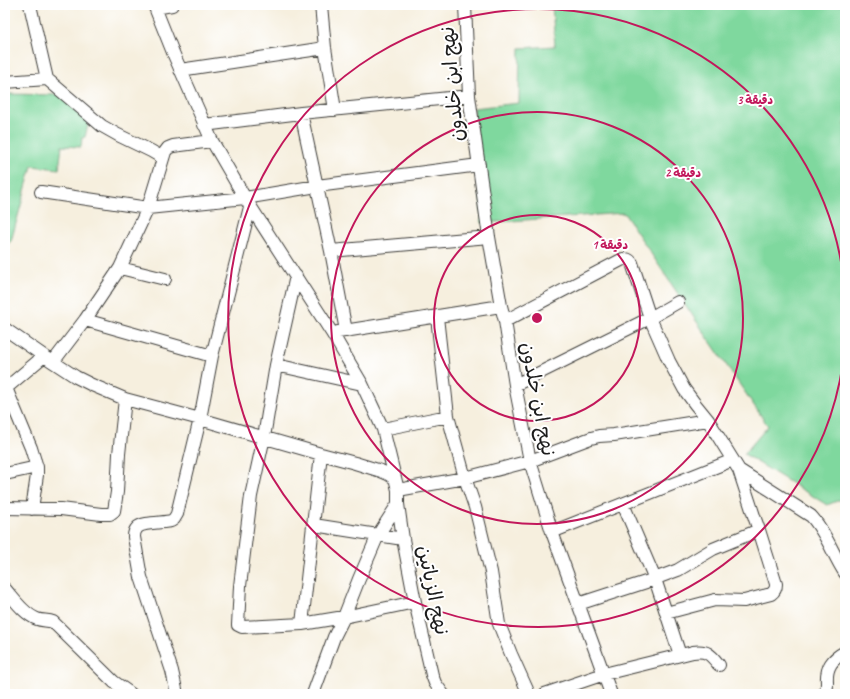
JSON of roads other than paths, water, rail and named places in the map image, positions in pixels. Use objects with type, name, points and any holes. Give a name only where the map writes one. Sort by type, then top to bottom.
[{"type":"street","points":[[30,5],[47,79],[102,126],[163,158]]},
{"type":"street","points":[[155,6],[172,5]]},
{"type":"street","points":[[321,5],[325,48],[335,110]]},
{"type":"street","name":"نهج ابن خلدون","points":[[465,5],[470,96],[489,237],[530,461],[552,532],[611,694]]},
{"type":"street","name":"نهج الزياتين","points":[[155,6],[180,70],[212,141],[248,203],[332,333],[362,384],[383,429],[398,490],[398,504],[403,539],[415,602],[432,675],[435,683],[443,694]]},
{"type":"street","points":[[180,70],[325,48]]},
{"type":"street","points":[[5,82],[47,79]]},
{"type":"street","points":[[204,125],[301,113],[470,96]]},
{"type":"street","points":[[301,113],[331,251],[346,331]]},
{"type":"street","points":[[32,509],[37,467],[31,448],[5,389],[49,359],[85,320],[120,268],[148,208],[165,152],[168,148],[212,141]]},
{"type":"street","points":[[41,192],[148,208],[248,203],[317,186],[479,166]]},
{"type":"street","points":[[177,694],[172,671],[141,577],[134,532],[137,527],[142,525],[171,521],[177,514],[248,203]]},
{"type":"street","points":[[331,251],[489,237]]},
{"type":"street","points":[[505,321],[623,259],[630,260],[632,263],[650,318],[669,361],[684,389],[708,420],[736,465],[776,584],[776,588],[771,594],[744,601],[714,600],[666,613]]},
{"type":"street","points":[[120,268],[165,278]]},
{"type":"street","points":[[296,276],[276,365],[264,437],[251,496],[240,586],[238,625],[242,627],[302,624],[415,602]]},
{"type":"street","points":[[515,385],[650,318],[678,302]]},
{"type":"street","points":[[332,333],[501,306]]},
{"type":"street","points":[[437,317],[448,416],[488,557],[499,624],[530,694]]},
{"type":"street","points":[[85,320],[212,356]]},
{"type":"street","points":[[5,329],[76,377],[125,399],[200,418],[355,463],[381,471],[394,478]]},
{"type":"street","points":[[276,365],[362,384]]},
{"type":"street","points":[[5,508],[61,509],[101,514],[110,514],[113,512],[117,492],[119,454],[125,399]]},
{"type":"street","points":[[383,429],[448,416]]},
{"type":"street","points":[[398,490],[465,478],[530,461],[599,436],[708,420]]},
{"type":"street","points":[[302,624],[321,454]]},
{"type":"street","points":[[552,532],[622,504],[736,465]]},
{"type":"street","points":[[736,465],[818,522],[838,563],[845,573]]},
{"type":"street","points":[[5,474],[37,467]]},
{"type":"street","points":[[313,694],[334,637],[344,617],[378,535],[398,504]]},
{"type":"street","points":[[622,504],[654,579],[680,655]]},
{"type":"street","points":[[314,525],[403,539]]},
{"type":"street","points":[[578,604],[678,570],[713,549],[759,530]]},
{"type":"street","points":[[5,589],[25,611],[33,617],[53,622],[114,682],[131,694]]},
{"type":"street","points":[[545,694],[604,674],[693,652],[705,652],[712,656],[719,666]]},
{"type":"street","points":[[824,694],[827,689],[827,672],[830,664],[845,652]]}]
